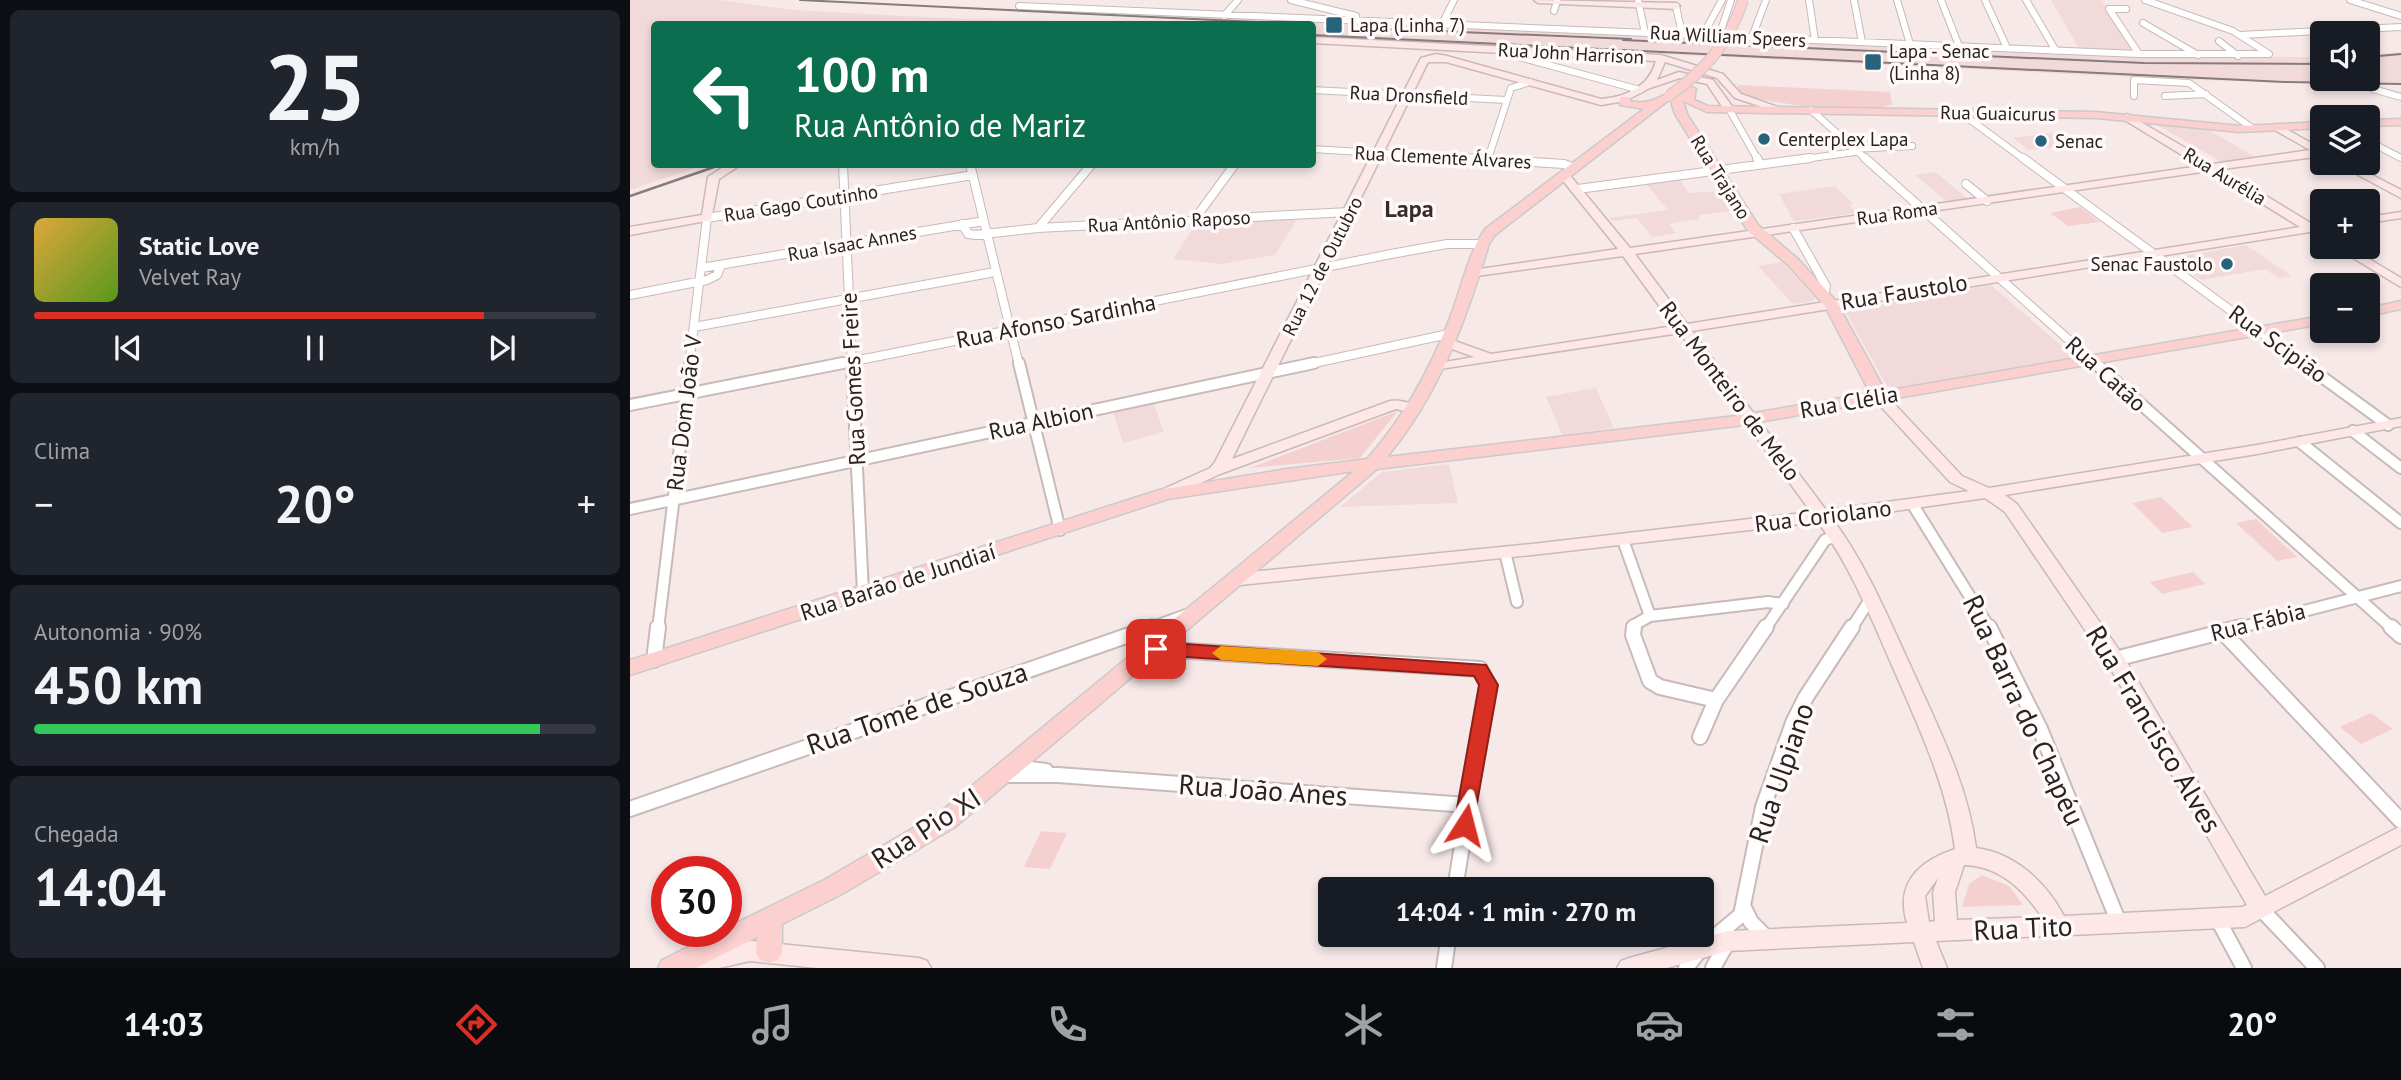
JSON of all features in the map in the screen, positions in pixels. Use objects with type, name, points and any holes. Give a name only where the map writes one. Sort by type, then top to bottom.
[{"type":"main road","points":[[1624,99],[1622,102],[1634,107],[1669,100],[1724,48],[1743,0]]},
{"type":"main road","points":[[1482,244],[1502,220],[1643,116],[1691,89],[1717,70],[1732,52],[1745,28],[1754,0]]},
{"type":"main road","name":"Rua Guaicurus","points":[[1691,89],[1687,97],[1689,102],[1707,109],[2127,117],[2252,128],[2310,126]]},
{"type":"main road","name":"Rua Trajano","points":[[1669,100],[1759,233],[1793,262],[1828,300],[1880,397]]},
{"type":"main road","points":[[2380,123],[2398,123]]},
{"type":"main road","name":"Rua Pio XI","points":[[671,968],[770,919],[927,834],[1156,649],[1337,496],[1372,464],[1413,409],[1438,368],[1451,338],[1482,244]]},
{"type":"main road","points":[[2380,309],[2401,305]]},
{"type":"main road","name":"Rua Clélia","points":[[1299,473],[1750,419],[2310,322]]},
{"type":"main road","points":[[1396,433],[1408,450],[1429,458]]},
{"type":"main road","points":[[1299,473],[1321,479],[1337,496]]},
{"type":"main road","name":"Rua Barão de Jundiaí","points":[[630,668],[1165,494],[1299,473]]},
{"type":"main road","points":[[769,952],[770,919]]},
{"type":"street","name":"Rua William Speers","points":[[1033,0],[1019,6],[2056,51],[2201,56],[2269,54],[2240,35]]},
{"type":"street","points":[[1224,16],[1238,0]]},
{"type":"street","points":[[1291,0],[1388,22]]},
{"type":"street","points":[[1329,10],[1339,0]]},
{"type":"street","points":[[1442,24],[1454,0]]},
{"type":"street","points":[[1538,0],[1676,2],[1682,34]]},
{"type":"street","points":[[1703,35],[1722,0]]},
{"type":"street","points":[[1719,36],[1731,0]]},
{"type":"street","points":[[1752,37],[1766,0]]},
{"type":"street","points":[[1810,0],[1815,40]]},
{"type":"street","points":[[1854,0],[1862,43]]},
{"type":"street","points":[[1897,0],[1910,44]]},
{"type":"street","points":[[1941,0],[1959,46]]},
{"type":"street","points":[[1985,0],[2007,48]]},
{"type":"street","points":[[2026,0],[2056,51]]},
{"type":"street","points":[[2145,0],[2240,35],[2401,27]]},
{"type":"street","points":[[2350,0],[2401,16]]},
{"type":"street","points":[[1554,11],[1557,1]]},
{"type":"street","points":[[1638,2],[1645,33]]},
{"type":"street","points":[[2126,9],[2109,9],[2139,54]]},
{"type":"street","points":[[2143,23],[2201,56]]},
{"type":"street","points":[[2219,41],[2238,56]]},
{"type":"street","name":"Rua John Harrison","points":[[1316,43],[1661,58],[1720,76],[1738,96],[1782,110]]},
{"type":"street","points":[[1537,51],[1518,57],[1643,88]]},
{"type":"street","name":"Rua 12 de Outubro","points":[[1215,471],[1222,464],[1426,59],[1439,57],[1530,82]]},
{"type":"street","points":[[1643,88],[1659,71],[1661,58]]},
{"type":"street","points":[[1488,159],[1506,100],[1514,85],[1530,82],[1601,102],[1624,99],[1670,76],[1686,75],[1715,86],[1760,164]]},
{"type":"street","points":[[2134,96],[2132,81],[2183,82],[2206,94],[2252,128]]},
{"type":"street","name":"Rua Dronsfield","points":[[1316,90],[1506,100]]},
{"type":"street","points":[[2380,91],[2401,97]]},
{"type":"street","points":[[2165,96],[2206,94]]},
{"type":"street","name":"Rua Catão","points":[[1811,110],[2401,636]]},
{"type":"street","points":[[1961,113],[2153,253]]},
{"type":"street","name":"Rua Aurélia","points":[[2127,117],[2310,225]]},
{"type":"street","points":[[2277,127],[2310,146]]},
{"type":"street","points":[[1578,188],[1854,150],[1912,146]]},
{"type":"street","points":[[2380,147],[2401,158]]},
{"type":"street","name":"Rua Clemente Álvares","points":[[1316,149],[1488,159],[1569,171]]},
{"type":"street","name":"Rua Roma","points":[[1473,274],[2310,154]]},
{"type":"street","name":"Rua Dom João V","points":[[654,660],[707,218],[714,177],[728,168]]},
{"type":"street","name":"Rua Gomes Freire","points":[[843,168],[863,593]]},
{"type":"street","points":[[971,168],[1060,530]]},
{"type":"street","points":[[1038,228],[1090,168]]},
{"type":"street","points":[[1194,220],[1232,168]]},
{"type":"street","name":"Rua Monteiro de Melo","points":[[1569,171],[1578,188],[1836,536],[1871,598],[1943,760],[1963,830],[1961,856]]},
{"type":"street","name":"Rua Gago Coutinho","points":[[630,231],[973,175]]},
{"type":"street","points":[[2364,175],[2401,195]]},
{"type":"street","points":[[1976,182],[1962,184],[1987,201]]},
{"type":"street","name":"Rua Antônio Raposo","points":[[988,234],[1038,228],[1349,212]]},
{"type":"street","points":[[2380,218],[2401,215]]},
{"type":"street","name":"Rua Isaac Annes","points":[[701,268],[984,220]]},
{"type":"street","points":[[962,225],[970,234],[988,234]]},
{"type":"street","points":[[1793,228],[1826,286],[1828,300]]},
{"type":"street","name":"Rua Faustolo","points":[[1438,368],[1486,357],[1684,328],[1828,300],[2310,231]]},
{"type":"street","name":"Rua Afonso Sardinha","points":[[630,405],[1322,267],[1447,244],[1482,244]]},
{"type":"street","name":"Rua Scipião","points":[[2153,253],[2394,423]]},
{"type":"street","points":[[2361,259],[2401,283]]},
{"type":"street","points":[[630,295],[700,283],[717,275],[721,265]]},
{"type":"street","points":[[694,327],[995,272]]},
{"type":"street","name":"Rua Faustolo","points":[[1451,338],[1486,357]]},
{"type":"street","name":"Rua Albion","points":[[630,509],[1268,372],[1451,338]]},
{"type":"street","name":"Rua Francisco Alves","points":[[1880,397],[1956,480],[2002,500],[2011,509],[2115,659],[2261,909],[2317,968]]},
{"type":"street","points":[[1165,494],[1215,471],[1395,404],[1413,409]]},
{"type":"street","name":"Rua Coriolano","points":[[1240,579],[1623,540],[1913,505],[2202,460],[2394,423]]},
{"type":"street","points":[[2353,432],[2401,468]]},
{"type":"street","points":[[2300,442],[2401,523]]},
{"type":"street","name":"Rua Barra do Chapéu","points":[[1913,505],[1985,619],[2010,668],[2049,753],[2119,923]]},
{"type":"street","points":[[1700,737],[1716,700],[1825,540],[1836,536]]},
{"type":"street","points":[[1623,540],[1650,616]]},
{"type":"street","points":[[1505,552],[1517,602]]},
{"type":"street","name":"Rua Fábia","points":[[2115,659],[2401,586]]},
{"type":"street","name":"Rua Ulpiano","points":[[1714,938],[1738,919],[1743,906],[1763,807],[1793,723],[1806,697],[1871,598]]},
{"type":"street","points":[[1716,700],[1660,687],[1650,681],[1632,629],[1637,621],[1650,616],[1768,602],[1783,604]]},
{"type":"street","name":"Rua Tomé de Souza","points":[[630,809],[1203,609]]},
{"type":"street","points":[[2222,631],[2401,821]]},
{"type":"street","points":[[1156,649],[1480,669],[1488,685],[1457,877]]},
{"type":"street","name":"Rua João Anes","points":[[1008,771],[1467,805]]},
{"type":"street","name":"Rua Tito","points":[[1714,944],[2245,917],[2401,835]]},
{"type":"street","points":[[1935,968],[1914,900],[1918,884],[1941,862],[1961,856],[2006,867],[2044,899],[2057,926]]},
{"type":"street","points":[[1947,931],[1944,892],[1961,856]]},
{"type":"street","points":[[1743,906],[1751,922],[1768,939]]},
{"type":"street","points":[[2217,918],[2244,968]]},
{"type":"street","points":[[1713,968],[1728,941]]},
{"type":"street","points":[[1444,968],[1447,947]]},
{"type":"street","name":"Rua Tito","points":[[1629,968],[1700,947]]},
{"type":"street","name":"Rua Ulpiano","points":[[1686,968],[1702,947]]},
{"type":"street","points":[[695,968],[737,952],[769,952],[919,968]]},
{"type":"shaded area","points":[[630,0],[719,0],[794,10],[1055,21],[651,21],[651,168],[695,168],[630,190]]},
{"type":"shaded area","points":[[2051,0],[2102,0],[2136,53],[2080,50]]},
{"type":"shaded area","points":[[1205,16],[2140,57],[2310,57],[2310,83],[2193,80],[1316,37],[1316,21],[1202,21]]},
{"type":"shaded area","points":[[2401,52],[2401,85],[2380,84],[2380,54]]},
{"type":"shaded area","points":[[1738,85],[1890,92],[1892,104],[1863,109],[1816,107],[1750,97],[1738,93]]},
{"type":"shaded area","points":[[2153,123],[2209,130],[2255,157],[2222,162]]},
{"type":"shaded area","name":"Senac","points":[[2052,133],[2070,145],[2029,150],[2013,138]]},
{"type":"shaded area","points":[[1936,172],[1967,198],[1946,201],[1915,175]]},
{"type":"shaded area","points":[[1680,180],[1689,193],[1720,191],[1731,211],[1698,215],[1700,219],[1669,224],[1676,233],[1652,237],[1637,218],[1612,221],[1609,218],[1668,210],[1646,184]]},
{"type":"shaded area","points":[[1835,186],[1854,204],[1849,205],[1857,213],[1797,221],[1793,220],[1779,194]]},
{"type":"shaded area","points":[[2080,207],[2100,222],[2068,226],[2050,213]]},
{"type":"shaded area","points":[[1297,219],[1275,255],[1222,264],[1173,259],[1196,224]]},
{"type":"shaded area","name":"Senac Faustolo","points":[[2246,245],[2292,276],[2278,278],[2265,269],[2201,280],[2171,258]]},
{"type":"shaded area","points":[[1782,262],[1815,298],[1813,301],[1793,304],[1758,266]]},
{"type":"shaded area","points":[[1991,285],[2071,354],[2071,358],[1896,389],[1887,386],[1845,311]]},
{"type":"shaded area","points":[[1596,388],[1614,428],[1562,435],[1546,397]]},
{"type":"shaded area","points":[[1154,403],[1164,432],[1123,443],[1113,412]]},
{"type":"shaded area","points":[[1398,411],[1360,458],[1250,468]]},
{"type":"shaded area","points":[[1449,464],[1458,503],[1340,507],[1382,472]]},
{"type":"shaded area","points":[[2161,497],[2193,527],[2162,533],[2132,503]]},
{"type":"shaded area","points":[[2256,519],[2297,557],[2277,561],[2236,523]]},
{"type":"shaded area","points":[[2193,572],[2205,584],[2162,594],[2150,582]]},
{"type":"shaded area","points":[[2371,713],[2393,729],[2361,744],[2340,727]]},
{"type":"shaded area","points":[[1041,831],[1067,833],[1050,869],[1024,867]]},
{"type":"shaded area","points":[[1982,875],[2009,886],[2023,905],[1962,907],[1969,884]]},
{"type":"railway","points":[[800,0],[1235,21]]},
{"type":"railway","points":[[1389,29],[1631,39]]},
{"type":"railway","points":[[1316,35],[2284,82],[2401,84]]},
{"type":"railway","points":[[1623,40],[2144,63],[2310,64]]},
{"type":"railway","points":[[2380,56],[2401,54]]},
{"type":"railway","points":[[630,196],[711,168]]},
{"type":"slow traffic","points":[[1221,653],[1318,659]]},
{"type":"place","name":"Lapa (Linha 7)","points":[[1334,25]]},
{"type":"place","name":"Lapa - Senac (Linha 8)","points":[[1873,62]]},
{"type":"place","name":"Centerplex Lapa","points":[[1764,139]]},
{"type":"place","name":"Senac","points":[[2041,141]]},
{"type":"place","name":"Senac Faustolo","points":[[2227,264]]},
{"type":"district","name":"Lapa","points":[[1409,209]]},
{"type":"route","points":[[1156,649],[1480,669],[1488,685],[1465,825]]}]
